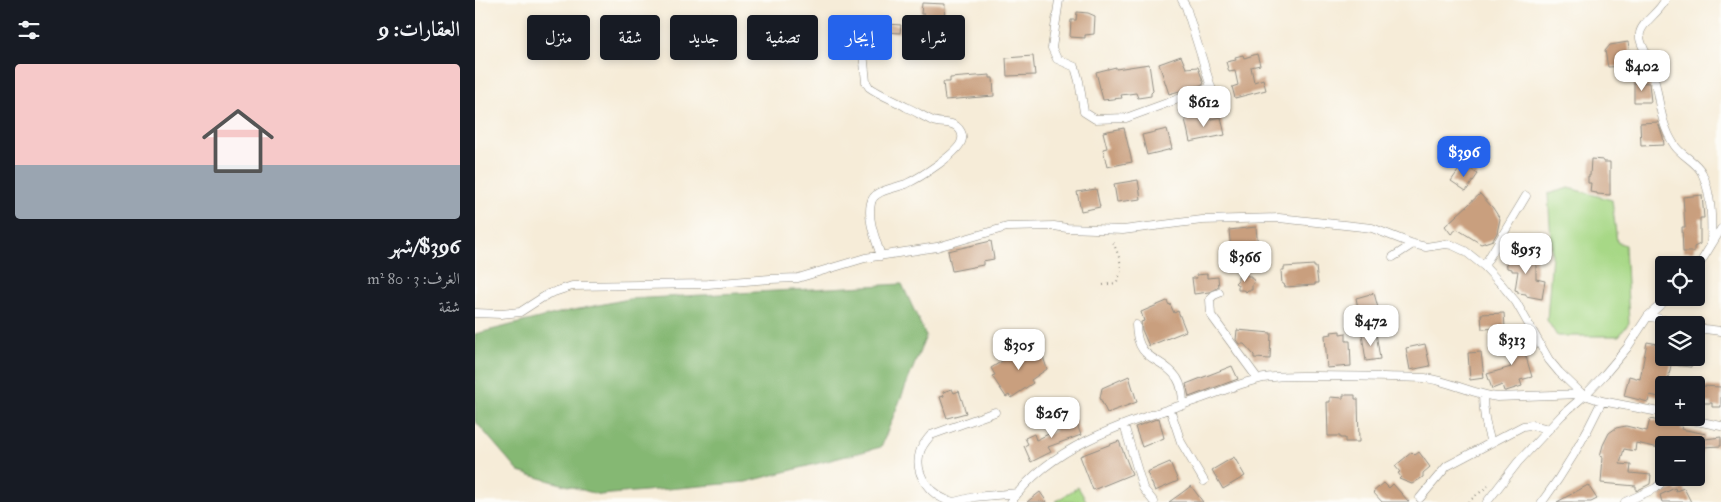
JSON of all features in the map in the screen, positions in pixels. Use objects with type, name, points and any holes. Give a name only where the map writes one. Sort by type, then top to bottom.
[{"type":"street","points":[[1059,0],[1052,48],[1057,59],[1075,67],[1084,112],[1095,119],[1126,118],[1211,87],[1186,7],[1182,0]]},
{"type":"street","points":[[1665,0],[1660,10],[1641,30],[1639,38],[1647,52],[1652,67],[1671,140],[1677,148],[1696,164],[1705,180],[1712,222],[1711,245]]},
{"type":"street","points":[[864,60],[866,82],[869,87],[935,122],[949,123],[956,126],[962,136],[959,146],[941,162],[907,183],[887,190],[872,200],[870,212],[881,256]]},
{"type":"street","points":[[1485,266],[1527,196]]},
{"type":"street","points":[[475,313],[501,314],[520,312],[548,294],[572,286],[707,284],[811,276],[842,264],[937,247],[1007,227],[1053,226],[1123,230],[1202,220],[1279,218],[1372,228],[1413,244],[1426,247],[1445,244],[1465,251],[1485,266],[1516,302],[1549,360],[1584,395]]},
{"type":"street","points":[[1704,256],[1721,229]]},
{"type":"street","points":[[1393,257],[1413,244]]},
{"type":"street","points":[[1219,293],[1210,299],[1211,315],[1258,380]]},
{"type":"street","points":[[1487,502],[1519,462],[1562,414],[1605,374],[1627,348],[1648,316],[1659,306]]},
{"type":"street","points":[[1648,316],[1655,318]]},
{"type":"street","points":[[1136,325],[1136,334],[1140,346],[1147,356],[1169,369],[1178,379],[1183,392],[1183,405]]},
{"type":"street","points":[[1705,329],[1721,331]]},
{"type":"street","points":[[1011,502],[1038,473],[1068,451],[1094,437],[1258,380],[1285,376],[1425,378],[1440,380],[1483,395],[1497,397],[1584,395],[1602,401],[1655,411]]},
{"type":"street","points":[[1483,395],[1485,426],[1491,443]]},
{"type":"street","points":[[1542,502],[1585,437],[1602,401]]},
{"type":"street","points":[[1170,409],[1181,442],[1204,481]]},
{"type":"street","points":[[995,412],[931,435],[924,443],[920,453],[919,464],[926,487],[945,500],[954,502],[974,497],[1018,493]]},
{"type":"street","points":[[1705,423],[1721,426]]},
{"type":"street","points":[[1420,498],[1447,466],[1523,426],[1531,425],[1549,429]]},
{"type":"street","points":[[1123,426],[1143,488],[1154,502]]},
{"type":"street","points":[[1625,502],[1659,486]]},
{"type":"path","points":[[1103,285],[1116,283],[1122,273],[1109,230]]},
{"type":"green space","points":[[1569,188],[1612,200],[1617,242],[1625,245],[1629,323],[1619,336],[1557,336],[1547,320],[1552,254],[1548,194]]},
{"type":"green space","points":[[902,284],[926,336],[881,447],[746,482],[600,495],[519,472],[475,421],[475,334],[559,313],[629,299]]},
{"type":"green space","points":[[1078,487],[1087,502],[1055,502]]},
{"type":"building","points":[[922,3],[945,4],[944,15],[921,14]]},
{"type":"building","points":[[1077,12],[1095,16],[1094,34],[1085,35],[1085,38],[1070,37],[1071,20],[1076,20]]},
{"type":"building","points":[[892,24],[901,25],[900,33],[892,32]]},
{"type":"building","points":[[1628,42],[1630,53],[1627,66],[1608,67],[1605,51],[1610,45]]},
{"type":"building","points":[[1257,54],[1260,65],[1251,67],[1254,82],[1263,79],[1266,90],[1235,98],[1232,87],[1238,85],[1235,71],[1229,72],[1226,62],[1236,60],[1235,57],[1243,55],[1244,58]]},
{"type":"building","points":[[1033,56],[1035,75],[1007,76],[1006,58]]},
{"type":"building","points":[[1181,56],[1186,68],[1198,67],[1204,84],[1169,94],[1159,64]]},
{"type":"building","points":[[1149,64],[1153,91],[1151,96],[1138,98],[1136,93],[1121,95],[1122,98],[1103,100],[1096,72],[1116,67],[1116,69]]},
{"type":"building","points":[[990,75],[990,78],[993,78],[994,96],[945,100],[943,82],[950,82],[950,78]]},
{"type":"building","points":[[1634,82],[1649,83],[1651,102],[1634,102]]},
{"type":"building","points":[[1200,116],[1201,121],[1221,117],[1225,135],[1190,142],[1185,119]]},
{"type":"building","points":[[1658,122],[1664,145],[1641,146],[1640,123]]},
{"type":"building","points":[[1124,128],[1132,162],[1107,167],[1103,149],[1107,148],[1103,132]]},
{"type":"building","points":[[1167,129],[1172,149],[1147,155],[1142,135]]},
{"type":"building","points":[[1591,159],[1610,162],[1610,195],[1590,192],[1591,183],[1588,183],[1588,176],[1590,176]]},
{"type":"building","points":[[1463,164],[1478,174],[1466,191],[1451,181]]},
{"type":"building","points":[[1138,180],[1141,199],[1117,202],[1114,184]]},
{"type":"building","points":[[1096,189],[1100,207],[1081,211],[1077,192]]},
{"type":"building","points":[[1480,194],[1500,219],[1497,233],[1493,240],[1481,244],[1457,229],[1451,234],[1445,226]]},
{"type":"building","points":[[1702,195],[1704,218],[1700,218],[1700,244],[1694,247],[1694,252],[1683,252],[1682,227],[1685,227],[1683,197]]},
{"type":"building","points":[[1256,227],[1258,248],[1231,251],[1229,230]]},
{"type":"building","points":[[991,241],[994,259],[983,261],[983,265],[952,271],[948,251]]},
{"type":"building","points":[[1506,254],[1536,254],[1536,279],[1545,281],[1542,299],[1526,296],[1526,294],[1518,293],[1515,290],[1518,271],[1512,271],[1512,269],[1507,268]]},
{"type":"building","points":[[1314,265],[1316,267],[1318,283],[1315,283],[1315,285],[1285,287],[1282,284],[1281,270],[1284,270],[1284,267]]},
{"type":"building","points":[[1244,272],[1255,281],[1252,285],[1252,290],[1246,292],[1238,290],[1238,285],[1235,283],[1238,280],[1238,276],[1241,276]]},
{"type":"building","points":[[1207,274],[1207,278],[1218,277],[1219,287],[1209,292],[1194,294],[1192,278],[1197,278],[1196,275]]},
{"type":"building","points":[[1374,293],[1378,308],[1359,313],[1356,298]]},
{"type":"building","points":[[1167,301],[1174,313],[1178,311],[1186,331],[1149,346],[1142,330],[1141,322],[1144,321],[1141,312]]},
{"type":"building","points":[[1504,313],[1505,328],[1482,329],[1481,314]]},
{"type":"building","points":[[1237,330],[1271,333],[1270,359],[1254,358],[1254,355],[1244,344],[1239,344],[1236,340]]},
{"type":"building","points":[[1340,331],[1340,334],[1346,333],[1346,341],[1350,341],[1351,366],[1327,368],[1325,335]]},
{"type":"building","points":[[1376,332],[1380,359],[1366,361],[1362,334]]},
{"type":"building","points":[[1519,333],[1532,377],[1520,380],[1522,386],[1506,391],[1504,391],[1502,385],[1492,389],[1487,374],[1511,367],[1502,339]]},
{"type":"building","points":[[1647,342],[1655,343],[1655,366],[1671,366],[1669,376],[1655,376],[1655,396],[1650,395],[1648,402],[1624,396],[1629,376],[1640,379]]},
{"type":"building","points":[[1039,344],[1047,369],[1031,380],[1033,383],[1011,398],[1009,395],[1006,397],[992,376],[995,375],[991,368],[1010,356]]},
{"type":"building","points":[[1425,344],[1430,366],[1410,370],[1406,348]]},
{"type":"building","points":[[1481,352],[1484,378],[1470,380],[1468,353]]},
{"type":"building","points":[[1232,366],[1238,379],[1189,397],[1186,384]]},
{"type":"building","points":[[1129,376],[1137,402],[1107,413],[1100,398],[1102,388]]},
{"type":"building","points":[[1705,386],[1721,387],[1721,407],[1712,407],[1712,403],[1705,403]]},
{"type":"building","points":[[952,389],[954,393],[959,391],[966,413],[947,418],[940,397],[944,396],[943,392]]},
{"type":"building","points":[[1343,395],[1355,395],[1355,399],[1358,399],[1359,442],[1345,442],[1345,438],[1340,438],[1340,436],[1328,436],[1327,402],[1330,402],[1330,397],[1343,398]]},
{"type":"building","points":[[1074,416],[1081,435],[1048,447],[1051,452],[1031,462],[1024,446],[1028,444],[1025,438],[1034,434],[1036,440],[1055,431],[1053,424]]},
{"type":"building","points":[[1159,418],[1164,438],[1142,447],[1135,427]]},
{"type":"building","points":[[1650,419],[1655,420],[1655,426],[1682,426],[1681,429],[1706,434],[1705,439],[1705,436],[1655,436],[1655,447],[1636,443],[1635,451],[1624,449],[1620,464],[1631,465],[1630,473],[1651,475],[1650,484],[1636,491],[1636,486],[1601,483],[1603,457],[1600,456],[1609,433],[1616,428],[1626,426],[1647,431]]},
{"type":"building","points":[[1721,437],[1721,446],[1705,447],[1705,439]]},
{"type":"building","points":[[1119,441],[1132,474],[1093,490],[1080,456]]},
{"type":"building","points":[[1412,452],[1415,455],[1419,452],[1430,467],[1423,473],[1423,477],[1412,484],[1399,479],[1401,477],[1398,473],[1400,472],[1395,466]]},
{"type":"building","points":[[1234,457],[1245,476],[1223,489],[1212,470]]},
{"type":"building","points":[[1170,462],[1178,481],[1155,491],[1147,472]]},
{"type":"building","points":[[1384,483],[1389,488],[1393,484],[1409,502],[1382,502],[1373,492]]},
{"type":"building","points":[[1588,485],[1597,499],[1591,502],[1557,502]]},
{"type":"building","points":[[1191,486],[1203,502],[1169,502],[1179,495]]},
{"type":"building","points":[[1675,488],[1676,491],[1684,488],[1691,502],[1662,502],[1660,495]]},
{"type":"building","points":[[1040,492],[1047,502],[1027,502]]}]
